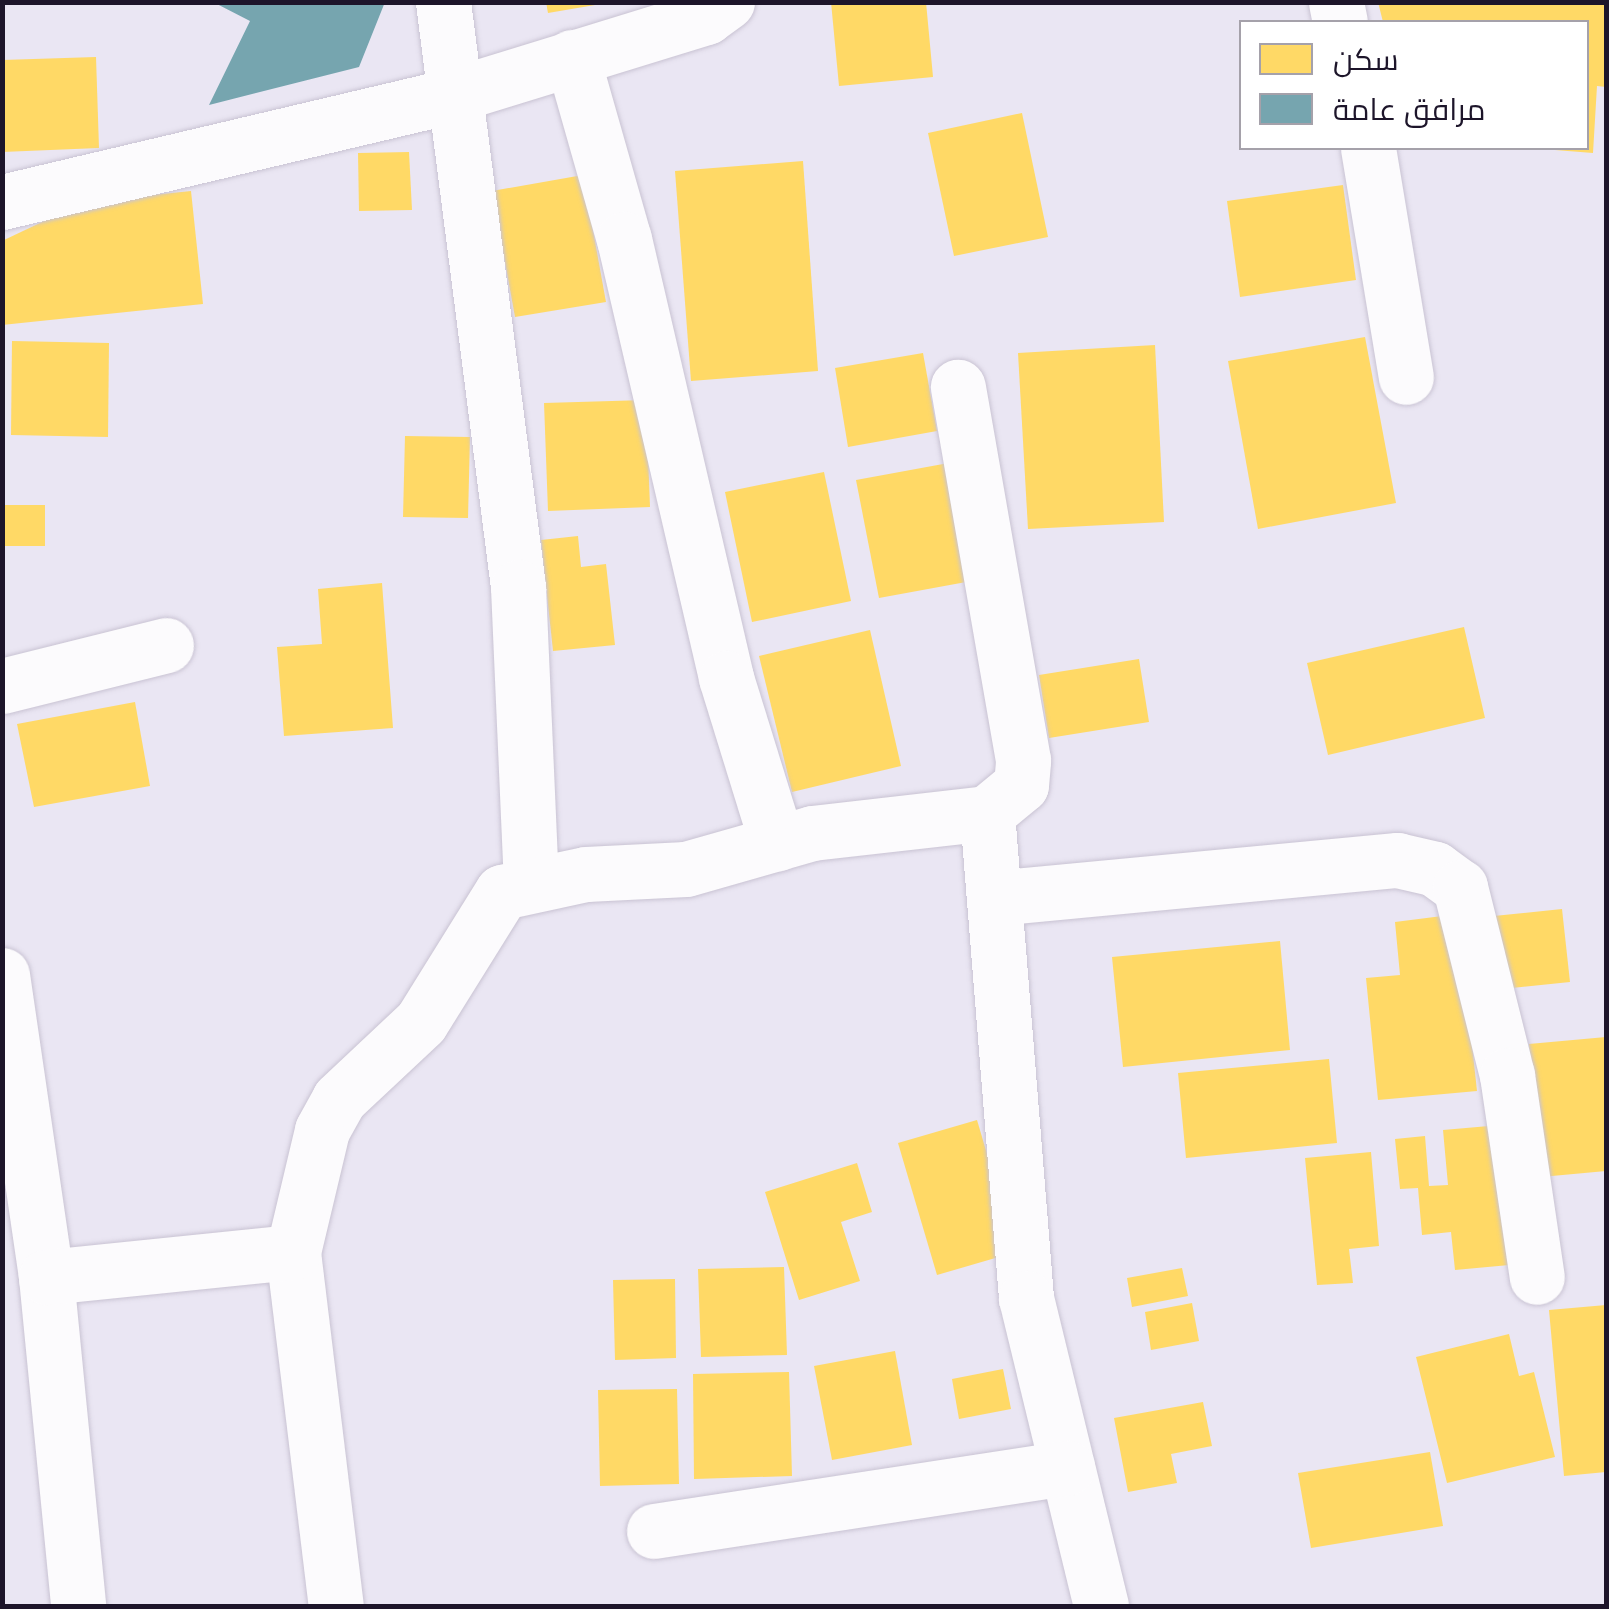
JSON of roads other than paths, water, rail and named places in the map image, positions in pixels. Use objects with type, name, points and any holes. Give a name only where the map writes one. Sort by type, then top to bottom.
[{"type":"street","points":[[443,2],[518,587],[531,882]]},
{"type":"street","points":[[2,202],[452,95],[706,17],[728,2]]},
{"type":"street","points":[[572,57],[624,240],[726,678],[777,843]]},
{"type":"street","points":[[1368,150],[1406,377]]},
{"type":"street","points":[[336,1606],[293,1252],[322,1130],[339,1098],[421,1022],[502,892],[531,882],[686,869],[812,832],[987,813],[1021,785],[1023,760],[958,387]]},
{"type":"street","points":[[2,686],[166,645]]},
{"type":"street","points":[[987,813],[1026,1298],[1101,1606]]},
{"type":"street","points":[[994,898],[1397,860],[1435,869],[1460,888],[1502,1056],[1537,1277]]},
{"type":"street","points":[[2,975],[46,1277],[78,1606]]},
{"type":"street","points":[[46,1277],[293,1252]]},
{"type":"street","points":[[654,1531],[1067,1468]]}]
